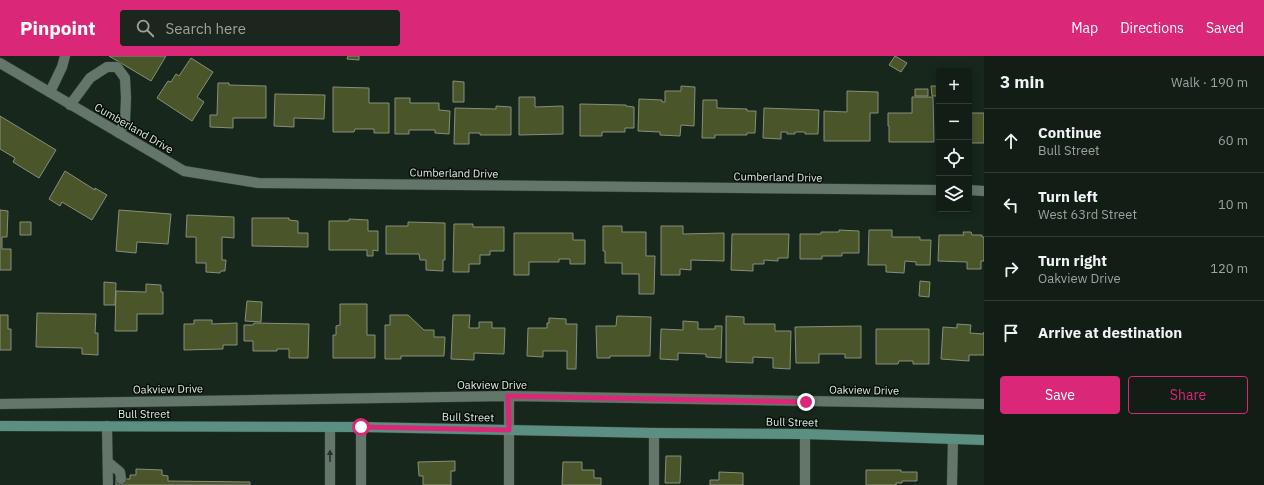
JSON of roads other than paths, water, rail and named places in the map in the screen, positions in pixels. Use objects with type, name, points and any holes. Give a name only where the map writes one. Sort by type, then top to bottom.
[{"type":"street","points":[[50,92],[62,67],[65,56]]},
{"type":"street","name":"Cumberland Drive","points":[[0,63],[184,170],[258,184],[936,190]]},
{"type":"street","points":[[70,105],[90,78],[107,67],[117,67],[125,78],[126,98],[125,121],[119,133]]},
{"type":"street","points":[[972,190],[984,190]]},
{"type":"street","points":[[508,396],[509,485]]},
{"type":"street","name":"Oakview Drive","points":[[0,404],[508,396],[984,404]]},
{"type":"street","name":"Bull Street","points":[[0,426],[361,427],[654,433],[805,434],[984,440]]},
{"type":"street","points":[[107,426],[108,485]]},
{"type":"street","points":[[330,427],[330,485]]},
{"type":"street","points":[[361,427],[361,485]]},
{"type":"street","points":[[654,433],[654,485]]},
{"type":"street","points":[[805,434],[805,485]]},
{"type":"street","points":[[952,439],[952,485]]},
{"type":"street","points":[[108,462],[120,472],[121,479]]}]
